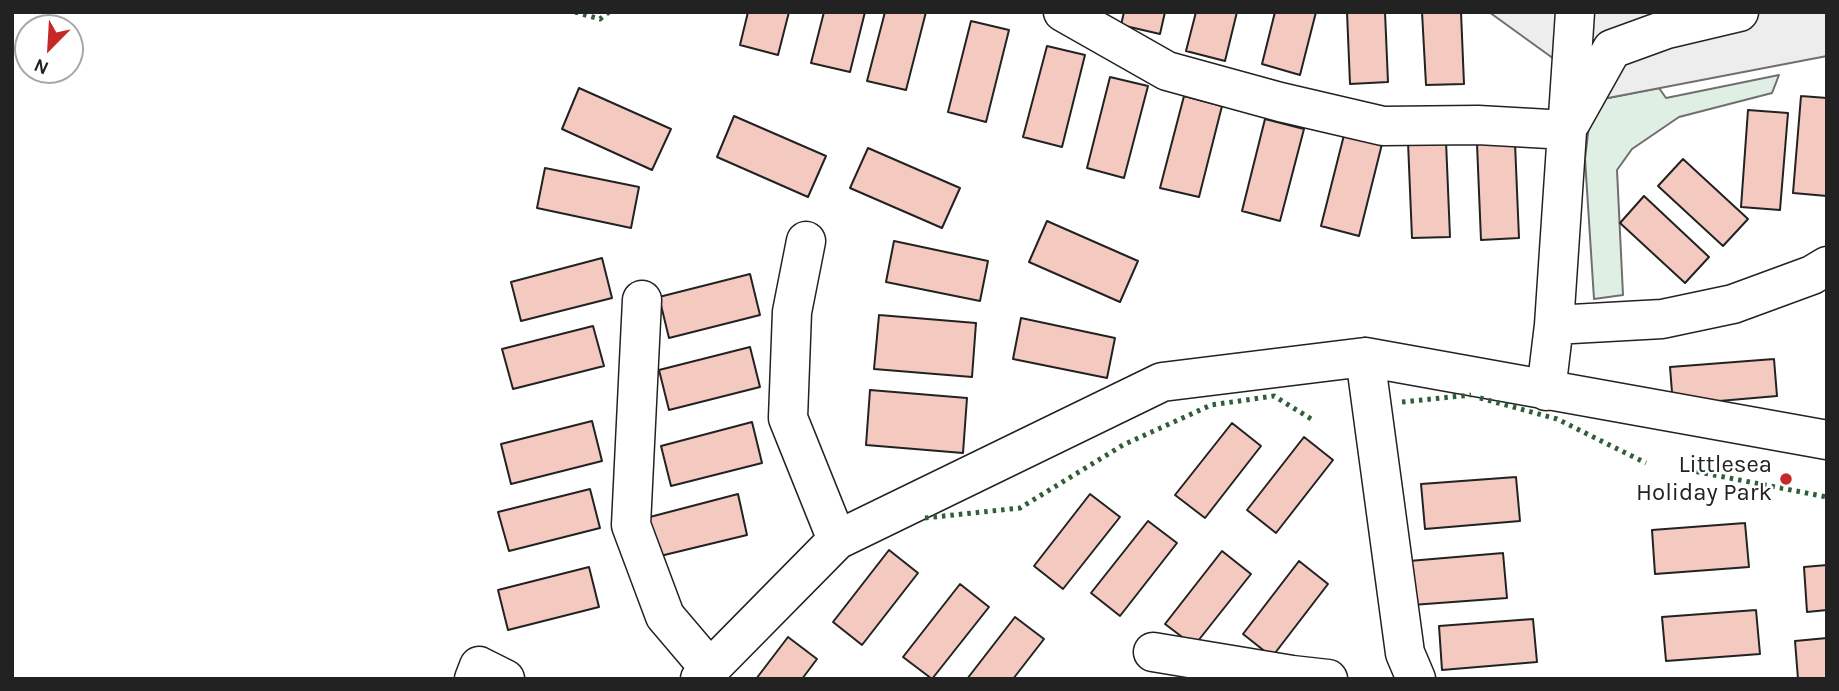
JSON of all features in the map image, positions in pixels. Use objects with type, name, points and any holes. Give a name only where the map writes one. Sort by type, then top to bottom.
[{"type":"lane","points":[[1063,12],[1167,71],[1280,103],[1383,126],[1478,125],[1567,130]]},
{"type":"lane","points":[[1546,391],[1554,325],[1575,12]]},
{"type":"lane","points":[[1567,130],[1612,49],[1667,29],[1739,12]]},
{"type":"lane","points":[[807,242],[792,312],[788,418],[837,540]]},
{"type":"lane","points":[[1554,325],[1662,320],[1721,307],[1812,275],[1827,267]]},
{"type":"lane","points":[[642,300],[631,524],[665,616],[705,674],[837,540],[1162,382],[1365,357],[1827,440]]},
{"type":"lane","points":[[1365,357],[1405,653],[1416,679]]},
{"type":"lane","points":[[1153,652],[1292,676],[1328,679]]},
{"type":"lane","points":[[474,679],[479,666],[505,679]]},
{"type":"green space","points":[[1779,75],[1772,93],[1679,117],[1632,149],[1617,170],[1623,295],[1594,299],[1585,159],[1591,108],[1600,92],[1608,98],[1659,88],[1666,98]]},
{"type":"shaded area","points":[[1489,12],[1827,12],[1827,56],[1608,98]]},
{"type":"building","points":[[748,12],[789,12],[778,55],[740,45]]},
{"type":"building","points":[[824,12],[865,12],[850,72],[811,63]]},
{"type":"building","points":[[885,12],[926,12],[906,90],[867,81]]},
{"type":"building","points":[[1124,12],[1165,12],[1160,34],[1121,25]]},
{"type":"building","points":[[1196,12],[1237,12],[1225,61],[1186,51]]},
{"type":"building","points":[[1275,12],[1316,12],[1300,75],[1262,64]]},
{"type":"building","points":[[1347,12],[1385,12],[1388,82],[1350,84]]},
{"type":"building","points":[[1422,12],[1461,12],[1464,84],[1426,85]]},
{"type":"building","points":[[971,21],[1009,30],[986,122],[948,112]]},
{"type":"building","points":[[1047,46],[1085,55],[1062,147],[1023,137]]},
{"type":"building","points":[[1110,77],[1148,86],[1124,178],[1087,168]]},
{"type":"building","points":[[579,88],[671,129],[652,170],[562,129]]},
{"type":"building","points":[[1184,96],[1222,106],[1199,197],[1160,188]]},
{"type":"building","points":[[1801,96],[1827,98],[1827,196],[1793,193]]},
{"type":"building","points":[[1748,110],[1788,113],[1780,210],[1741,207]]},
{"type":"building","points":[[734,116],[826,156],[808,197],[717,157]]},
{"type":"building","points":[[1265,119],[1304,129],[1280,221],[1242,211]]},
{"type":"building","points":[[1344,135],[1382,144],[1359,236],[1321,226]]},
{"type":"building","points":[[1446,141],[1450,237],[1412,238],[1408,142]]},
{"type":"building","points":[[1515,143],[1519,238],[1481,240],[1477,144]]},
{"type":"building","points":[[868,148],[960,188],[942,228],[850,188]]},
{"type":"building","points":[[1683,159],[1748,219],[1723,246],[1658,186]]},
{"type":"building","points":[[545,168],[639,187],[631,228],[537,208]]},
{"type":"building","points":[[1644,196],[1709,257],[1685,283],[1620,223]]},
{"type":"building","points":[[1047,221],[1138,261],[1120,302],[1029,262]]},
{"type":"building","points":[[894,241],[988,261],[980,301],[886,282]]},
{"type":"building","points":[[602,258],[612,298],[521,321],[511,282]]},
{"type":"building","points":[[750,274],[760,315],[669,338],[659,297]]},
{"type":"building","points":[[879,315],[976,323],[972,377],[874,369]]},
{"type":"building","points":[[1021,318],[1115,338],[1107,378],[1013,359]]},
{"type":"building","points":[[593,326],[604,366],[513,389],[502,349]]},
{"type":"building","points":[[750,347],[760,387],[669,410],[659,370]]},
{"type":"building","points":[[1774,359],[1777,396],[1673,405],[1670,367]]},
{"type":"building","points":[[870,390],[967,398],[963,453],[866,445]]},
{"type":"building","points":[[592,421],[602,461],[511,484],[501,444]]},
{"type":"building","points":[[752,422],[762,463],[671,486],[661,446]]},
{"type":"building","points":[[1232,423],[1261,446],[1205,518],[1175,495]]},
{"type":"building","points":[[1304,437],[1333,460],[1276,533],[1247,510]]},
{"type":"building","points":[[1516,477],[1520,521],[1425,529],[1421,484]]},
{"type":"building","points":[[590,489],[600,528],[509,551],[498,512]]},
{"type":"building","points":[[738,494],[747,535],[656,557],[646,518]]},
{"type":"building","points":[[1090,494],[1120,517],[1063,589],[1034,566]]},
{"type":"building","points":[[1148,521],[1177,543],[1120,616],[1091,593]]},
{"type":"building","points":[[1745,523],[1749,567],[1655,574],[1652,530]]},
{"type":"building","points":[[889,550],[918,573],[862,645],[833,622]]},
{"type":"building","points":[[1222,551],[1251,574],[1194,646],[1165,624]]},
{"type":"building","points":[[1503,553],[1507,598],[1412,605],[1409,561]]},
{"type":"building","points":[[1299,561],[1328,584],[1272,657],[1243,634]]},
{"type":"building","points":[[1827,565],[1827,610],[1807,612],[1804,567]]},
{"type":"building","points":[[589,567],[599,607],[508,630],[498,590]]},
{"type":"building","points":[[960,584],[989,607],[932,679],[903,657]]},
{"type":"building","points":[[1756,610],[1760,654],[1666,661],[1662,617]]},
{"type":"building","points":[[1015,617],[1044,639],[1013,679],[967,679]]},
{"type":"building","points":[[1533,619],[1537,662],[1442,670],[1439,626]]},
{"type":"building","points":[[788,637],[817,659],[802,679],[756,679]]},
{"type":"building","points":[[1827,638],[1827,679],[1798,679],[1795,641]]},
{"type":"hedge","points":[[575,12],[600,19],[609,12]]},
{"type":"hedge","points":[[1402,402],[1471,395]]},
{"type":"hedge","points":[[925,518],[1020,508],[1123,445],[1211,405],[1274,396],[1313,420]]},
{"type":"hedge","points":[[1480,398],[1557,419],[1646,463]]},
{"type":"hedge","points":[[1688,470],[1827,497]]},
{"type":"place","name":"Littlesea Holiday Park","points":[[1786,479]]}]
